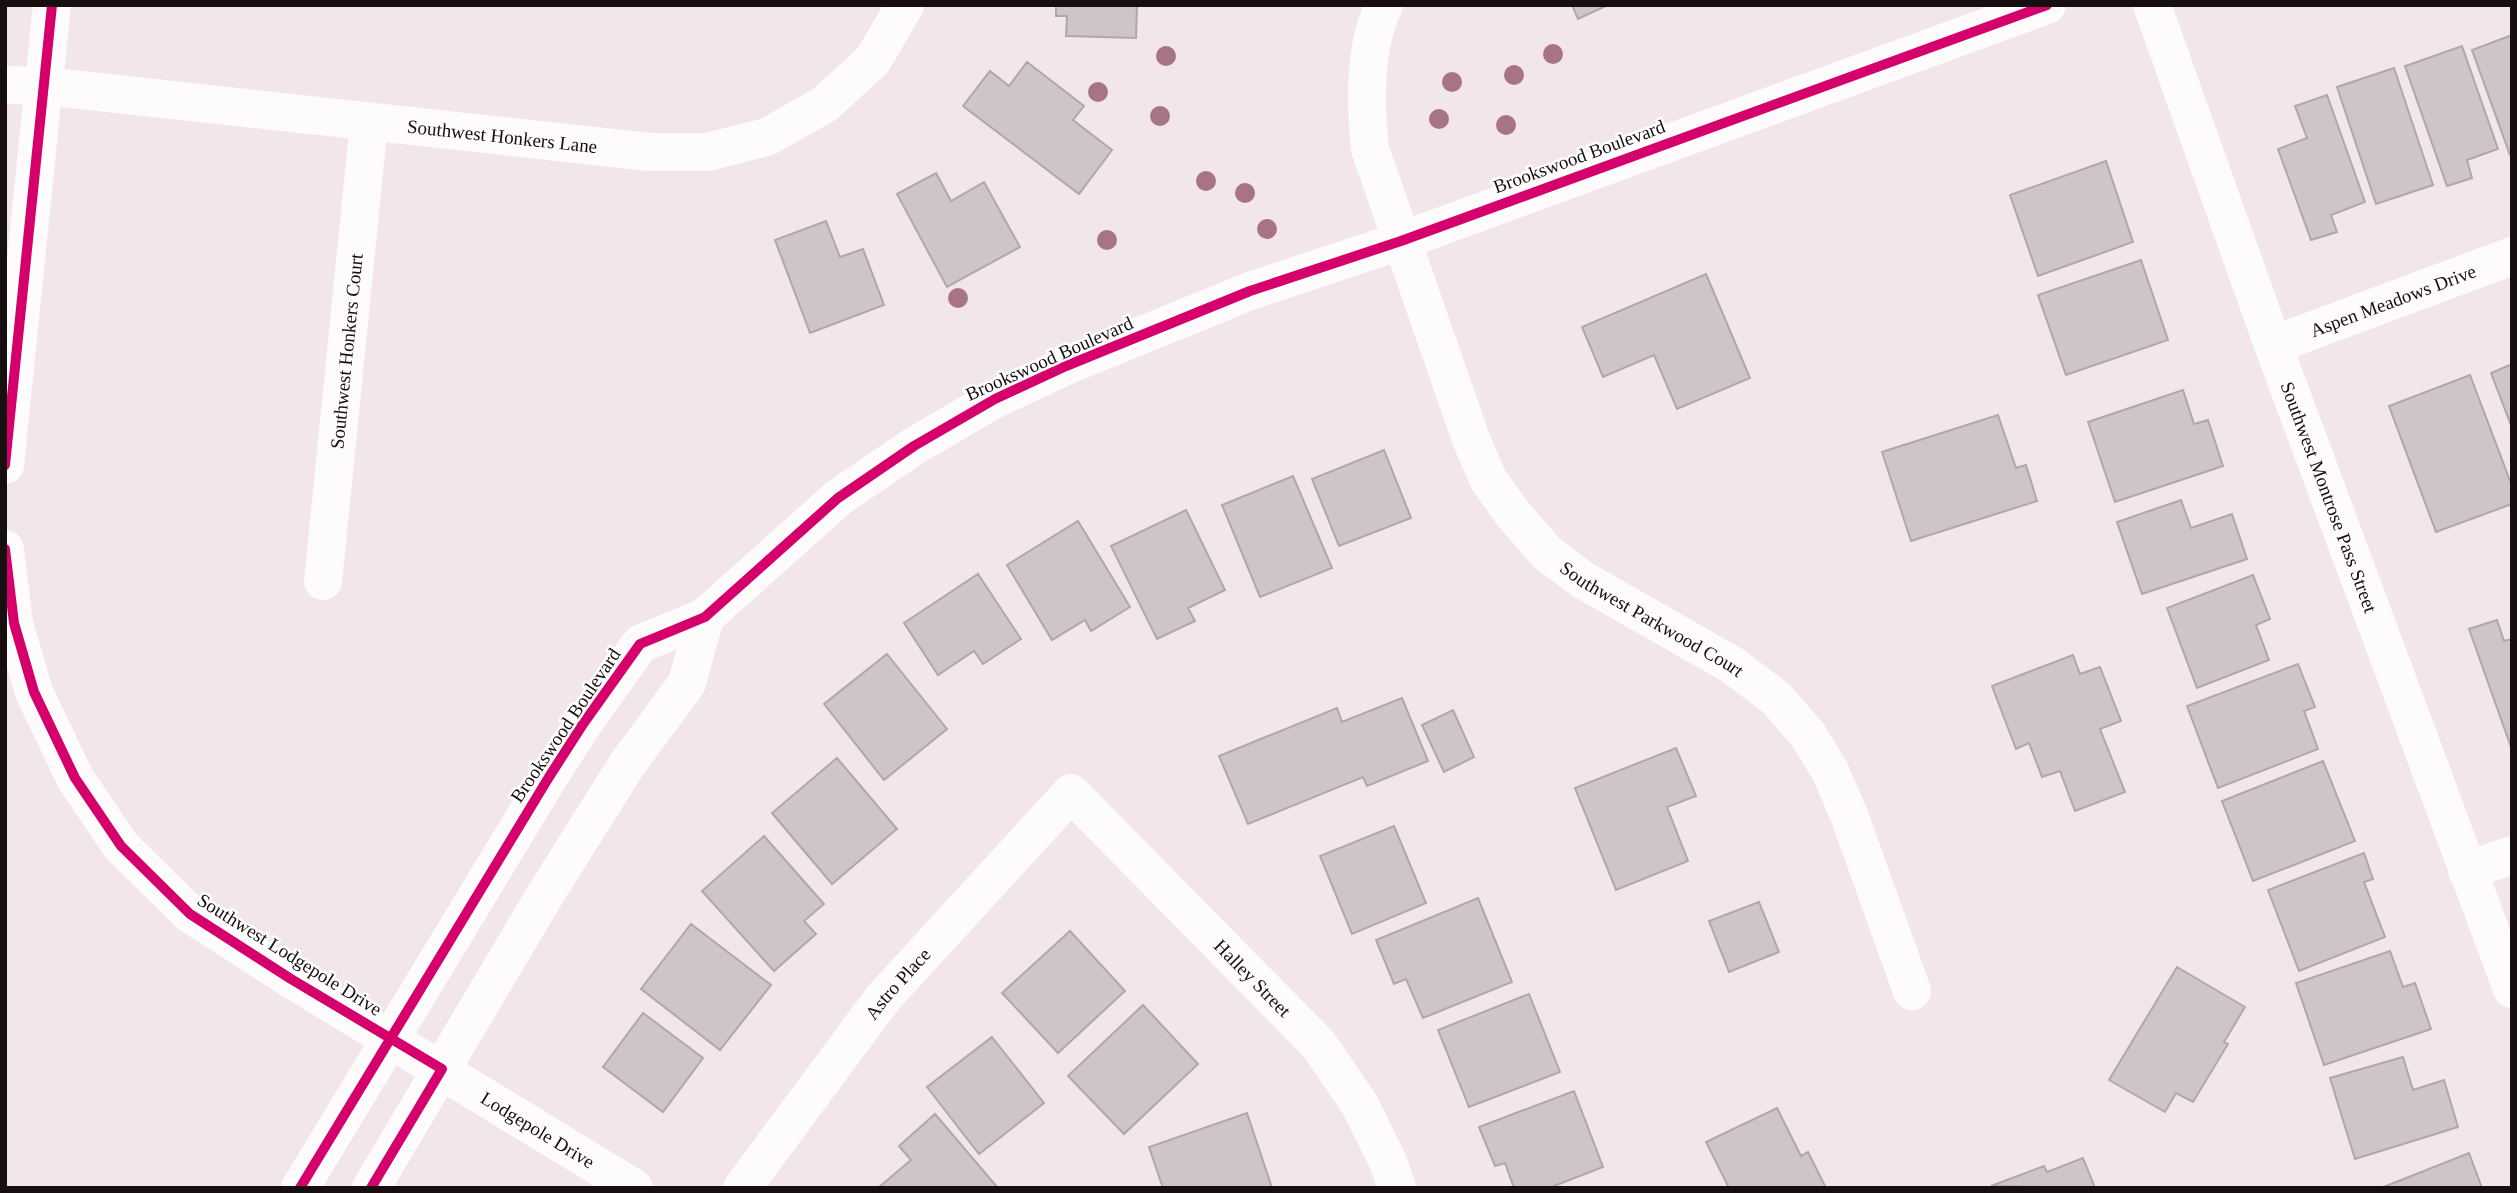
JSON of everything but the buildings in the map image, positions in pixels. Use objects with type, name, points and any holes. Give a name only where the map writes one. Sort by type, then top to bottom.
[{"type":"street","points":[[5,465],[52,5]]},
{"type":"street","name":"Southwest Honkers Lane","points":[[5,85],[44,86],[650,152],[707,152],[767,137],[825,104],[873,60],[905,5]]},
{"type":"street","name":"Southwest Parkwood Court","points":[[1384,5],[1370,60],[1366,108],[1370,149],[1471,439],[1488,479],[1513,514],[1547,553],[1583,580],[1731,665],[1776,698],[1808,736],[1830,771],[1849,815],[1912,991]]},
{"type":"street","name":"Brookswood Boulevard","points":[[300,1188],[566,750],[640,644],[705,617],[838,498],[914,446],[995,399],[1066,366],[1250,291],[1401,241],[2047,5]]},
{"type":"street","name":"Southwest Montrose Pass Street","points":[[2152,5],[2273,345],[2512,989]]},
{"type":"street","name":"Southwest Honkers Court","points":[[323,581],[369,122]]},
{"type":"street","name":"Aspen Meadows Drive","points":[[2273,345],[2512,256]]},
{"type":"street","name":"Southwest Lodgepole Drive","points":[[5,549],[14,623],[34,692],[75,778],[121,846],[190,914],[442,1069]]},
{"type":"street","points":[[371,1188],[568,858],[649,733],[687,683],[705,617]]},
{"type":"street","name":"Astro Place","points":[[742,1188],[883,998],[1071,793]]},
{"type":"street","name":"Halley Street","points":[[1071,793],[1319,1045],[1360,1105],[1389,1164],[1397,1188]]},
{"type":"street","points":[[2467,871],[2512,855]]},
{"type":"street","name":"Lodgepole Drive","points":[[442,1069],[634,1188]]},
{"type":"cycle path","points":[[5,465],[52,5]]},
{"type":"cycle path","points":[[300,1188],[549,777],[640,644],[705,617],[838,498],[914,446],[995,399],[1066,366],[1250,291],[1401,241],[2047,5]]},
{"type":"cycle path","points":[[5,549],[14,623],[34,692],[75,778],[121,846],[190,914],[291,979],[442,1069],[371,1188]]}]
